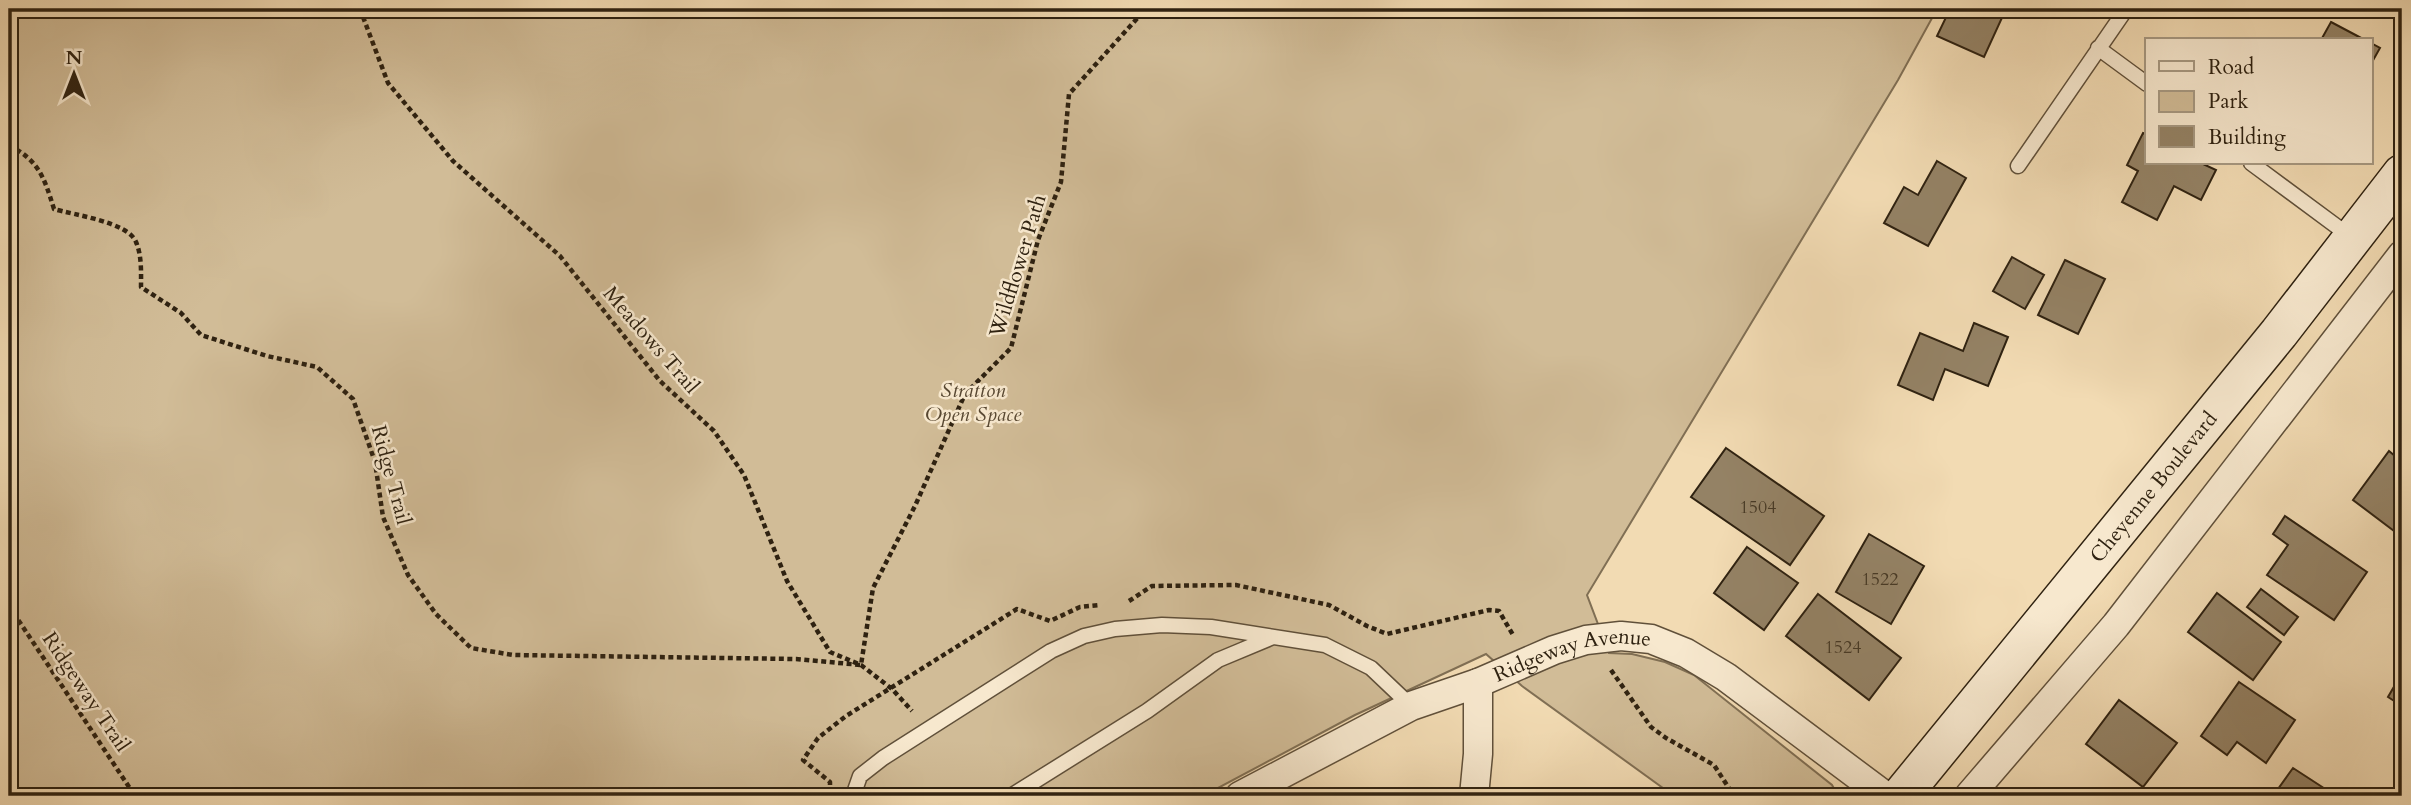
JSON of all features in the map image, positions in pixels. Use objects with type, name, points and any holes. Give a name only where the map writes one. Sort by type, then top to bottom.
[{"type":"street","name":"Cheyenne Boulevard","points":[[1901,796],[2279,333],[2402,174]]},
{"type":"street","points":[[1969,796],[2116,625],[2402,255]]},
{"type":"street","name":"Ridgeway Avenue","points":[[1240,796],[1411,706],[1478,683],[1554,650],[1586,640],[1621,636],[1651,639],[1686,653],[1726,677],[1885,796]]},
{"type":"street","points":[[1474,796],[1478,754],[1478,683]]},
{"type":"lane","points":[[2018,166],[2124,9]]},
{"type":"lane","points":[[2098,48],[2145,83]]},
{"type":"lane","points":[[2253,164],[2353,238]]},
{"type":"lane","points":[[853,796],[860,776],[883,758],[1051,651],[1084,636],[1115,629],[1162,625],[1211,627],[1325,645],[1371,668],[1411,706]]},
{"type":"lane","points":[[1012,796],[1147,710],[1218,660],[1274,637]]},
{"type":"path","name":"Meadows Trail","points":[[359,9],[388,83],[453,160],[560,256],[660,381],[714,431],[744,475],[788,581],[830,652],[861,665],[892,689],[909,706],[924,733]]},
{"type":"path","name":"Wildflower Path","points":[[861,665],[873,588],[915,506],[965,394],[1011,348],[1038,240],[1061,183],[1069,94],[1142,13],[1163,9]]},
{"type":"path","name":"Ridge Trail","points":[[9,145],[32,159],[48,189],[54,209],[119,226],[136,240],[141,287],[181,313],[201,335],[267,356],[317,367],[352,399],[375,462],[383,517],[408,575],[436,614],[471,648],[513,655],[796,659],[861,665]]},
{"type":"path","name":"Ridgeway Trail","points":[[9,606],[135,796]]},
{"type":"path","points":[[1608,668],[1616,674],[1651,727],[1714,765],[1734,796]]},
{"type":"green space","name":"Stratton Open Space","points":[[9,9],[1937,9],[1898,80],[1587,595],[1609,653],[1632,654],[1665,662],[1694,675],[1832,785],[1838,796],[1674,796],[1522,686],[1486,654],[1355,715],[1203,796],[9,796]]},
{"type":"building","points":[[1950,9],[2006,9],[1984,57],[1937,36]]},
{"type":"building","points":[[2331,22],[2361,38],[2322,38]]},
{"type":"building","points":[[2372,44],[2380,48],[2372,62]]},
{"type":"building","points":[[2143,133],[2145,164],[2203,164],[2216,170],[2201,200],[2174,186],[2157,220],[2122,202],[2138,171],[2127,165]]},
{"type":"building","points":[[1937,161],[1966,178],[1928,246],[1884,223],[1904,187],[1918,195]]},
{"type":"building","points":[[2012,257],[2044,275],[2025,309],[1993,291]]},
{"type":"building","points":[[2065,260],[2105,279],[2078,334],[2038,315]]},
{"type":"building","points":[[1974,323],[2008,337],[1988,386],[1945,369],[1933,400],[1898,385],[1920,333],[1963,351]]},
{"type":"building","points":[[1726,448],[1824,516],[1790,565],[1691,497]]},
{"type":"building","points":[[2389,451],[2402,462],[2402,537],[2353,500]]},
{"type":"building","points":[[2285,516],[2367,572],[2334,620],[2267,575],[2288,545],[2273,534]]},
{"type":"building","points":[[1869,534],[1924,566],[1891,624],[1836,592]]},
{"type":"building","points":[[1747,547],[1798,583],[1764,630],[1714,593]]},
{"type":"building","points":[[2261,589],[2298,617],[2284,635],[2247,607]]},
{"type":"building","points":[[2217,593],[2281,642],[2253,680],[2188,632]]},
{"type":"building","points":[[1818,594],[1901,658],[1869,700],[1786,636]]},
{"type":"building","points":[[2402,673],[2402,706],[2388,697]]},
{"type":"building","points":[[2239,682],[2295,720],[2266,763],[2237,742],[2227,755],[2201,736]]},
{"type":"building","points":[[2119,700],[2177,743],[2143,787],[2086,744]]},
{"type":"building","points":[[2293,768],[2336,796],[2273,796]]}]
